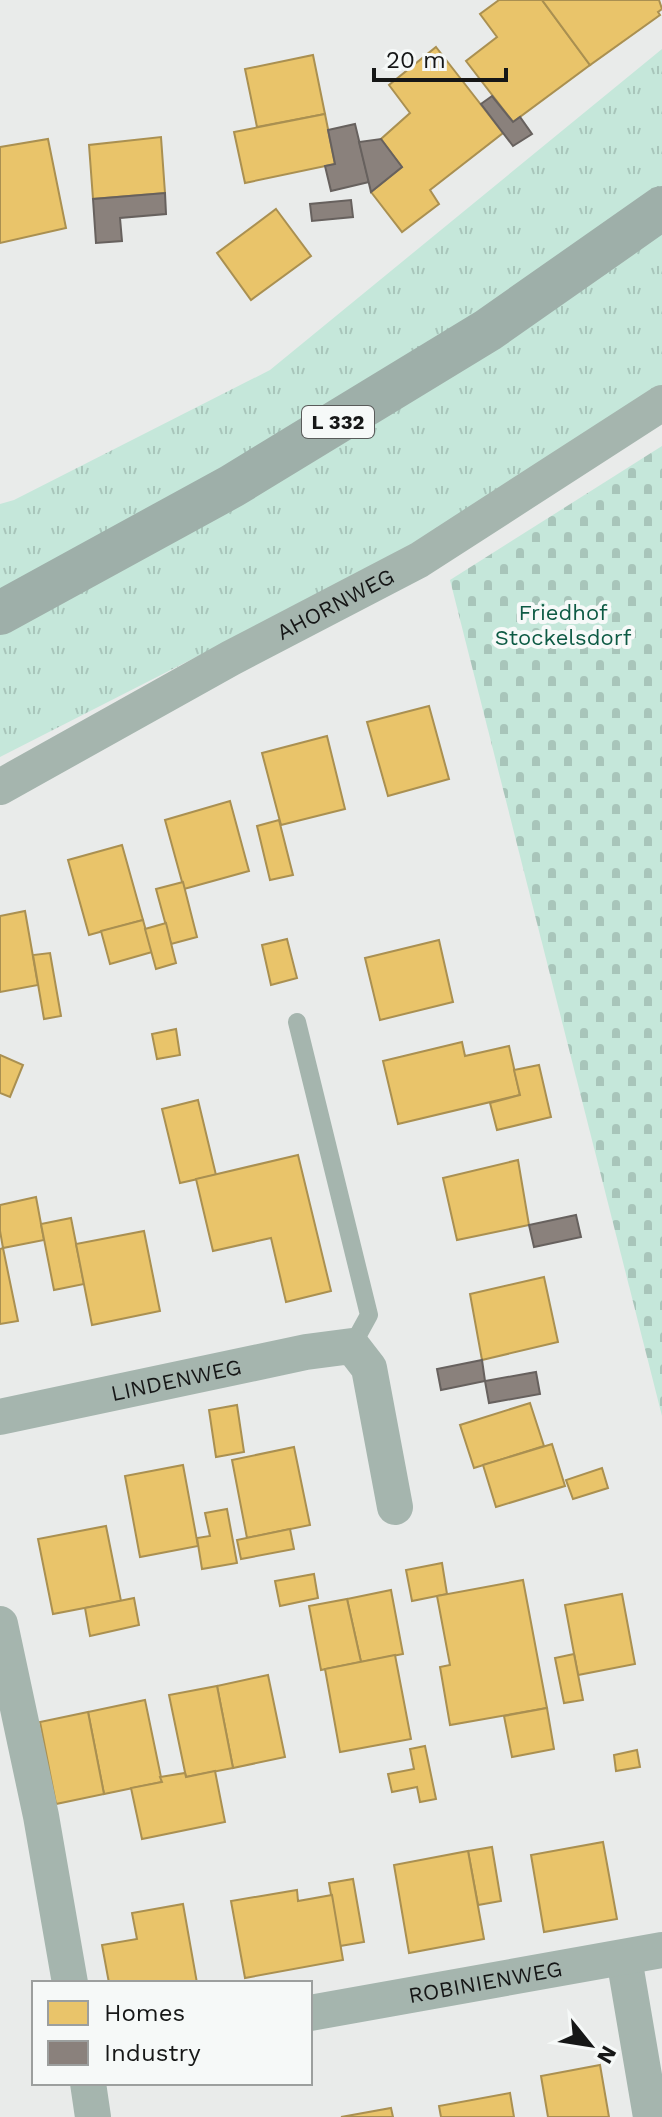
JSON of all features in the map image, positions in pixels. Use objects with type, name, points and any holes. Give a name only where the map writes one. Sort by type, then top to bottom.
[{"type":"main road","name":"L 332","points":[[0,613],[232,486],[488,330],[662,208]]},
{"type":"street","name":"AHORNWEG","points":[[0,787],[231,658],[419,560],[662,403]]},
{"type":"street","name":"LINDENWEG","points":[[0,1417],[306,1352],[352,1346]]},
{"type":"street","points":[[352,1346],[369,1368],[395,1507]]},
{"type":"street","points":[[0,1624],[41,1816],[70,1981]]},
{"type":"street","name":"ROBINIENWEG","points":[[312,2013],[662,1950]]},
{"type":"street","points":[[624,1958],[651,2117]]},
{"type":"street","points":[[88,2085],[93,2117]]},
{"type":"lane","points":[[297,1022],[369,1315],[352,1346]]},
{"type":"green space","points":[[662,49],[662,389],[412,547],[0,757],[0,504],[14,500],[270,370]]},
{"type":"green space","name":"Friedhof Stockelsdorf","points":[[662,446],[662,1416],[450,580]]},
{"type":"building: Homes","points":[[499,0],[542,0],[590,65],[513,122],[466,61],[497,37],[480,14]]},
{"type":"building: Homes","points":[[542,0],[659,0],[662,9],[658,12],[660,15],[590,65]]},
{"type":"building: Homes","points":[[436,47],[503,133],[430,190],[439,204],[402,232],[371,192],[402,167],[381,139],[410,113],[389,85]]},
{"type":"building: Homes","points":[[313,55],[325,114],[257,127],[245,69]]},
{"type":"building: Homes","points":[[325,114],[335,164],[245,183],[234,132]]},
{"type":"building: Homes","points":[[161,137],[165,193],[93,199],[89,145]]},
{"type":"building: Homes","points":[[48,139],[66,228],[0,243],[0,147]]},
{"type":"building: Homes","points":[[276,209],[311,256],[251,300],[217,253]]},
{"type":"building: Homes","points":[[429,706],[449,779],[388,796],[367,722]]},
{"type":"building: Homes","points":[[327,736],[345,809],[281,825],[262,753]]},
{"type":"building: Homes","points":[[230,801],[249,871],[184,889],[165,820]]},
{"type":"building: Homes","points":[[279,820],[293,875],[270,880],[257,826]]},
{"type":"building: Homes","points":[[122,845],[143,920],[89,935],[68,860]]},
{"type":"building: Homes","points":[[183,882],[197,937],[171,944],[156,889]]},
{"type":"building: Homes","points":[[25,911],[38,985],[0,992],[0,916]]},
{"type":"building: Homes","points":[[143,920],[152,952],[110,964],[101,931]]},
{"type":"building: Homes","points":[[166,923],[176,963],[156,969],[145,929]]},
{"type":"building: Homes","points":[[287,939],[297,978],[271,985],[262,945]]},
{"type":"building: Homes","points":[[439,940],[453,1002],[380,1020],[365,958]]},
{"type":"building: Homes","points":[[50,953],[61,1016],[44,1019],[33,955]]},
{"type":"building: Homes","points":[[176,1029],[180,1055],[157,1059],[152,1034]]},
{"type":"building: Homes","points":[[462,1042],[465,1056],[509,1046],[520,1095],[398,1124],[383,1061]]},
{"type":"building: Homes","points":[[0,1055],[23,1065],[10,1097],[0,1093]]},
{"type":"building: Homes","points":[[539,1065],[551,1117],[497,1130],[490,1103],[520,1095],[514,1070]]},
{"type":"building: Homes","points":[[198,1100],[216,1175],[180,1183],[162,1109]]},
{"type":"building: Homes","points":[[298,1155],[331,1291],[286,1302],[271,1238],[213,1251],[196,1179]]},
{"type":"building: Homes","points":[[518,1160],[529,1225],[457,1240],[443,1178]]},
{"type":"building: Homes","points":[[36,1197],[44,1240],[3,1248],[0,1205]]},
{"type":"building: Homes","points":[[71,1218],[84,1284],[54,1290],[41,1224]]},
{"type":"building: Homes","points":[[144,1231],[160,1311],[92,1325],[76,1244]]},
{"type":"building: Homes","points":[[3,1248],[18,1321],[0,1324],[0,1249]]},
{"type":"building: Homes","points":[[544,1277],[558,1342],[482,1360],[470,1294]]},
{"type":"building: Homes","points":[[530,1403],[544,1446],[474,1468],[460,1425]]},
{"type":"building: Homes","points":[[237,1405],[244,1452],[216,1457],[209,1410]]},
{"type":"building: Homes","points":[[552,1444],[565,1486],[496,1507],[483,1465]]},
{"type":"building: Homes","points":[[294,1447],[310,1525],[247,1538],[232,1460]]},
{"type":"building: Homes","points":[[183,1465],[198,1546],[140,1557],[125,1476]]},
{"type":"building: Homes","points":[[602,1468],[608,1488],[573,1499],[566,1480]]},
{"type":"building: Homes","points":[[227,1509],[237,1563],[202,1569],[197,1538],[210,1536],[205,1513]]},
{"type":"building: Homes","points":[[106,1526],[121,1601],[53,1614],[38,1539]]},
{"type":"building: Homes","points":[[290,1529],[294,1549],[241,1559],[237,1540]]},
{"type":"building: Homes","points":[[442,1563],[447,1594],[412,1601],[406,1570]]},
{"type":"building: Homes","points":[[314,1574],[318,1598],[280,1606],[275,1581]]},
{"type":"building: Homes","points":[[523,1580],[547,1708],[450,1725],[440,1667],[450,1665],[437,1596]]},
{"type":"building: Homes","points":[[391,1590],[403,1654],[361,1662],[347,1599]]},
{"type":"building: Homes","points":[[622,1594],[635,1664],[578,1675],[565,1605]]},
{"type":"building: Homes","points":[[134,1598],[139,1625],[90,1636],[85,1608]]},
{"type":"building: Homes","points":[[347,1599],[361,1662],[321,1670],[309,1606]]},
{"type":"building: Homes","points":[[574,1654],[583,1700],[564,1703],[555,1658]]},
{"type":"building: Homes","points":[[395,1655],[411,1739],[340,1752],[325,1669]]},
{"type":"building: Homes","points":[[268,1675],[285,1757],[233,1768],[217,1686]]},
{"type":"building: Homes","points":[[217,1686],[233,1768],[186,1777],[169,1695]]},
{"type":"building: Homes","points":[[145,1700],[162,1782],[104,1794],[88,1712]]},
{"type":"building: Homes","points":[[547,1708],[554,1749],[512,1757],[504,1716]]},
{"type":"building: Homes","points":[[88,1712],[104,1794],[56,1804],[40,1722]]},
{"type":"building: Homes","points":[[425,1746],[436,1799],[420,1802],[417,1787],[392,1792],[388,1774],[414,1769],[410,1749]]},
{"type":"building: Homes","points":[[637,1750],[640,1767],[616,1771],[614,1755]]},
{"type":"building: Homes","points":[[215,1771],[225,1822],[142,1839],[131,1788],[162,1782],[160,1777],[185,1773],[186,1777]]},
{"type":"building: Homes","points":[[603,1842],[617,1919],[544,1932],[531,1855]]},
{"type":"building: Homes","points":[[492,1847],[501,1901],[478,1905],[468,1851]]},
{"type":"building: Homes","points":[[468,1851],[484,1939],[409,1953],[394,1865]]},
{"type":"building: Homes","points":[[353,1879],[364,1942],[340,1946],[329,1883]]},
{"type":"building: Homes","points":[[297,1890],[298,1901],[332,1895],[343,1960],[245,1978],[231,1901]]},
{"type":"building: Homes","points":[[183,1904],[197,1981],[109,1981],[102,1945],[137,1939],[132,1913]]},
{"type":"building: Homes","points":[[600,2065],[609,2117],[548,2117],[541,2076]]},
{"type":"building: Homes","points":[[510,2093],[514,2117],[441,2117],[439,2106]]},
{"type":"building: Homes","points":[[391,2108],[393,2117],[341,2117]]},
{"type":"building: Industry","points":[[492,96],[513,122],[520,117],[532,134],[513,146],[481,104]]},
{"type":"building: Industry","points":[[355,124],[369,182],[331,191],[325,166],[335,164],[328,130]]},
{"type":"building: Industry","points":[[381,139],[402,167],[371,192],[359,142]]},
{"type":"building: Industry","points":[[165,193],[166,214],[120,218],[122,241],[96,243],[93,199]]},
{"type":"building: Industry","points":[[351,200],[353,217],[312,221],[310,204]]},
{"type":"building: Industry","points":[[576,1215],[581,1237],[534,1247],[529,1225]]},
{"type":"building: Industry","points":[[482,1360],[485,1381],[441,1390],[437,1369]]},
{"type":"building: Industry","points":[[536,1372],[540,1394],[489,1403],[485,1381]]}]
